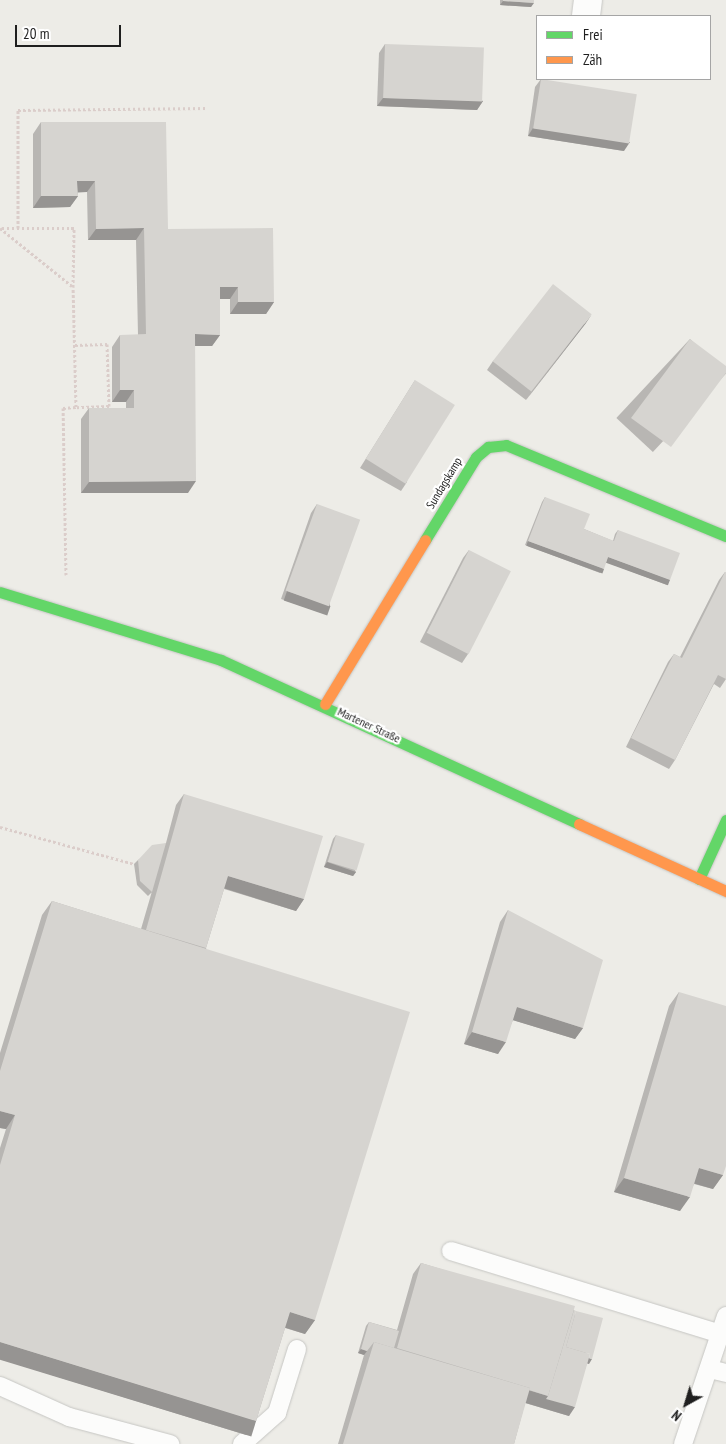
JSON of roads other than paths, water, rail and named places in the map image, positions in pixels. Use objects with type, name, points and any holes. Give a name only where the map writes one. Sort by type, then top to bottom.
[{"type":"street","points":[[586,15],[588,0]]},
{"type":"street","name":"Sundagskamp","points":[[325,704],[476,457],[488,447],[506,445],[525,451],[726,536]]},
{"type":"street","name":"Martener Straße","points":[[0,592],[221,660],[325,704],[726,891]]},
{"type":"street","points":[[699,879],[726,820]]},
{"type":"lane","points":[[452,1252],[721,1334]]},
{"type":"lane","points":[[683,1444],[718,1371],[721,1334],[726,1316]]},
{"type":"lane","points":[[242,1444],[277,1413],[297,1349]]},
{"type":"lane","points":[[0,1386],[69,1417],[170,1444]]}]
